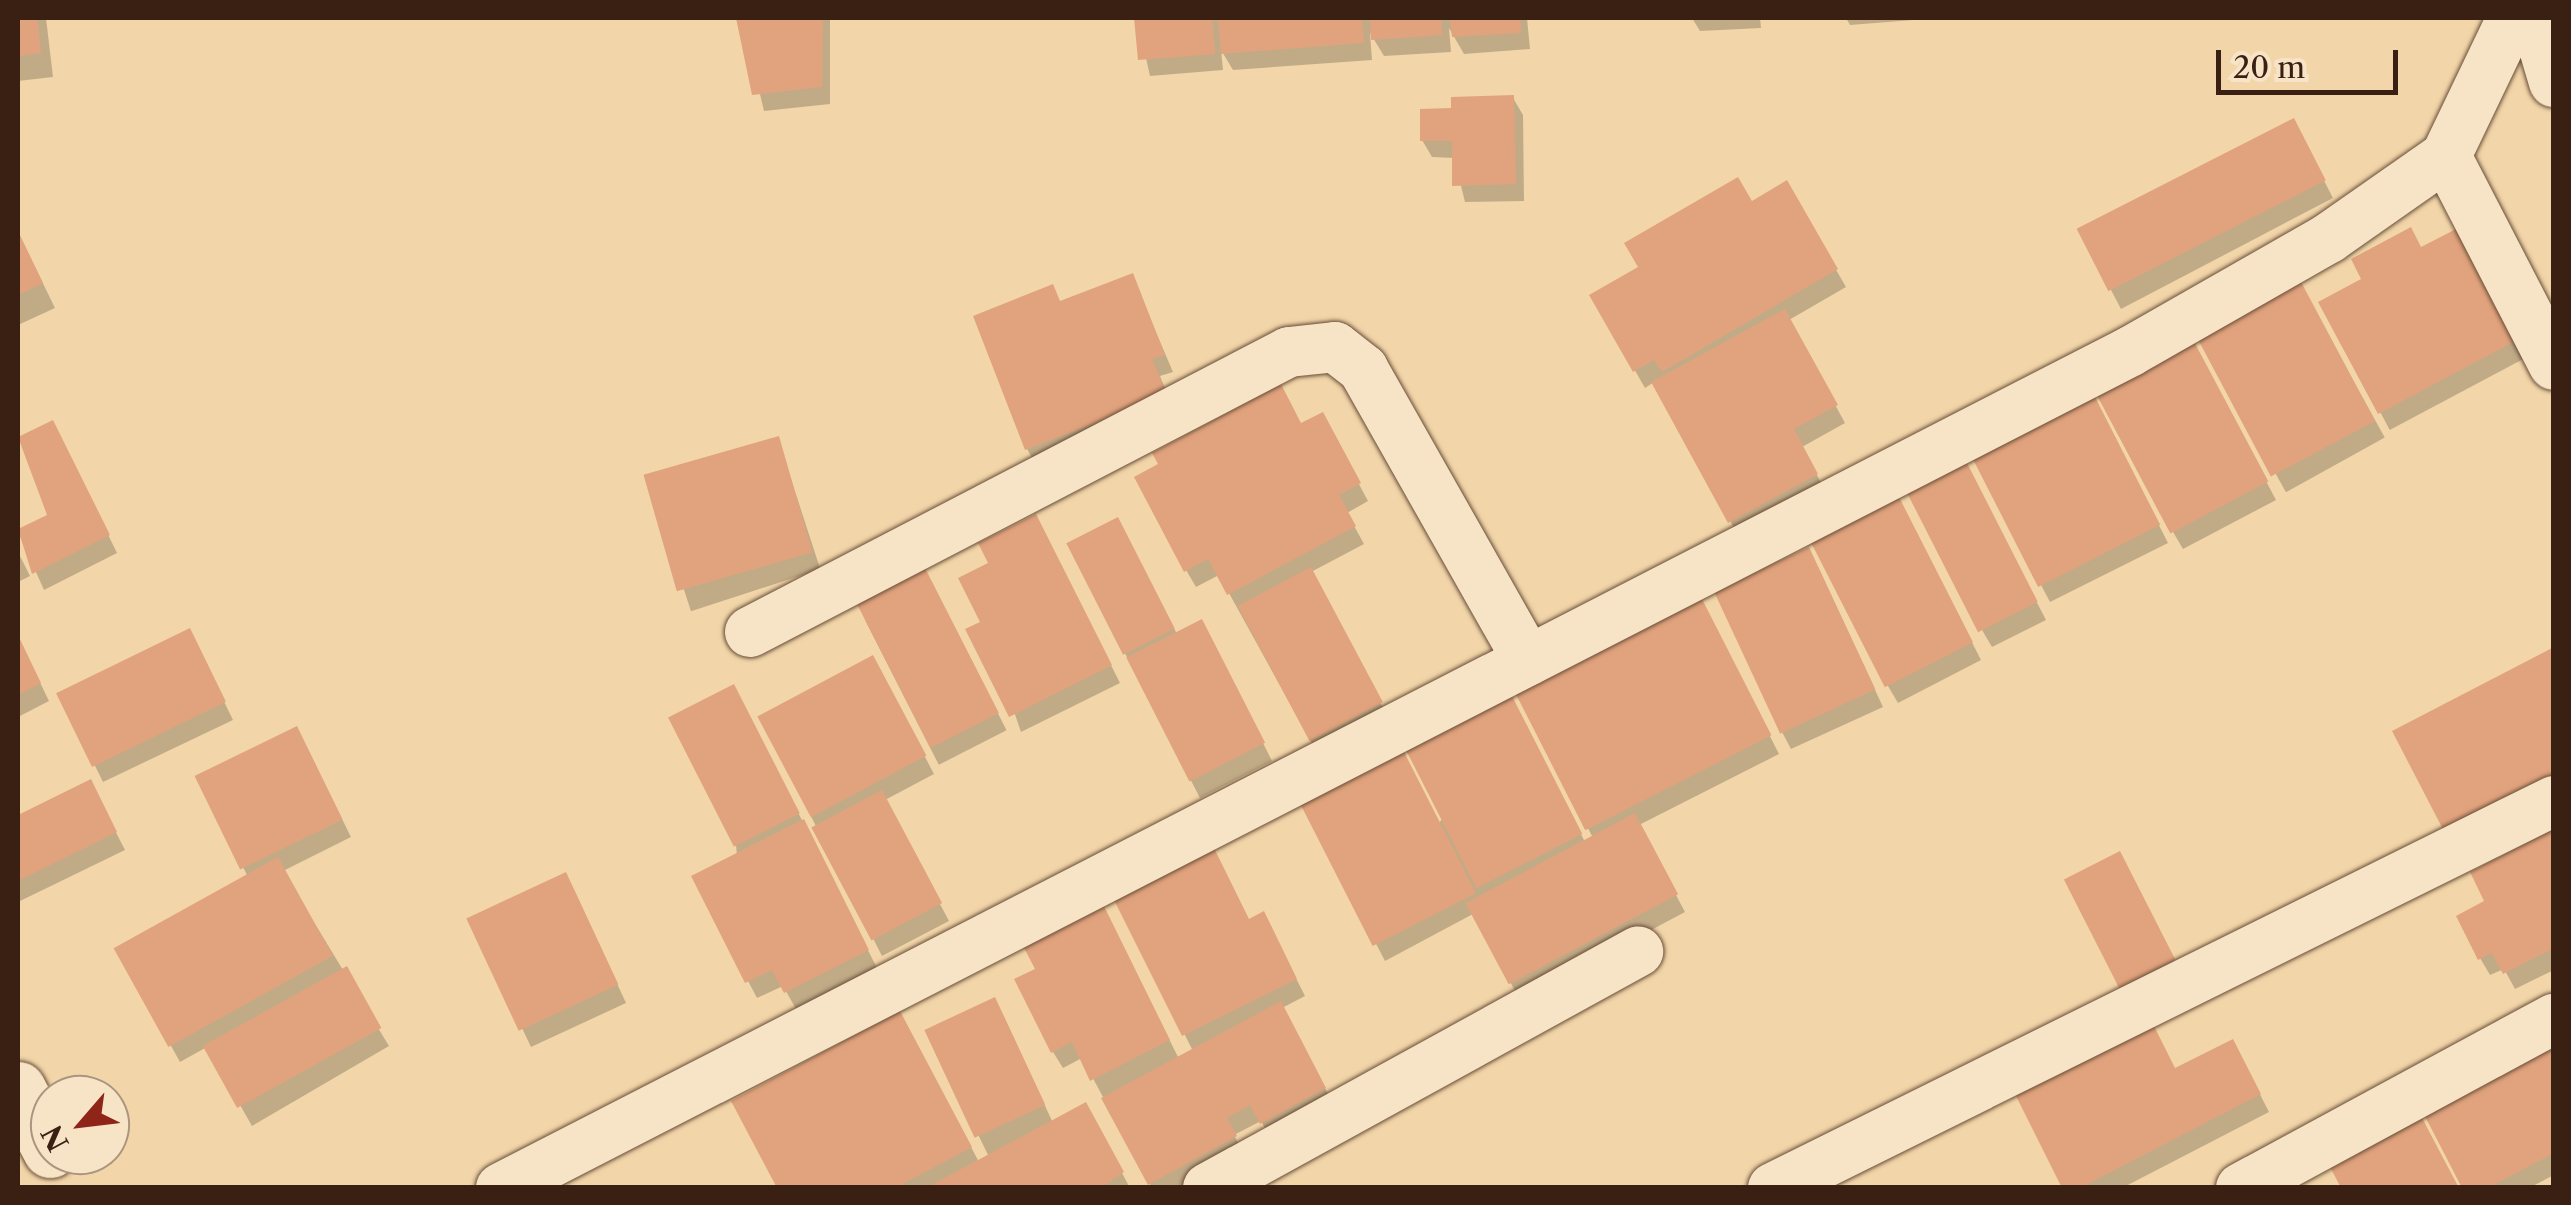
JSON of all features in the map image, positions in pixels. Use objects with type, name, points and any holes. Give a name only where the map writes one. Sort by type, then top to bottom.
[{"type":"street","points":[[501,1188],[2131,351],[2329,238],[2446,156],[2512,18]]},
{"type":"street","points":[[2535,18],[2554,82]]},
{"type":"street","points":[[2446,156],[2554,365]]},
{"type":"street","points":[[750,632],[1289,352],[1335,347],[1363,369],[1528,661]]},
{"type":"street","points":[[1773,1188],[2554,802]]},
{"type":"street","points":[[1208,1188],[1638,952]]},
{"type":"street","points":[[2240,1188],[2554,1018]]},
{"type":"street","points":[[18,1089],[30,1112]]},
{"type":"building","points":[[18,18],[37,18],[41,53],[18,56]]},
{"type":"building","points":[[736,18],[823,18],[822,87],[752,95]]},
{"type":"building","points":[[1134,18],[1212,18],[1215,54],[1138,60]]},
{"type":"building","points":[[1218,18],[1362,18],[1364,43],[1221,54]]},
{"type":"building","points":[[1370,18],[1441,18],[1442,35],[1371,40]]},
{"type":"building","points":[[1450,18],[1520,18],[1521,33],[1452,37]]},
{"type":"building","points":[[1514,95],[1516,184],[1452,186],[1452,141],[1420,141],[1420,109],[1451,108],[1451,97]]},
{"type":"building","points":[[2294,118],[2326,180],[2108,291],[2077,229]]},
{"type":"building","points":[[1738,177],[1752,201],[1787,180],[1838,269],[1662,372],[1654,360],[1633,372],[1589,295],[1638,267],[1624,243]]},
{"type":"building","points":[[2411,227],[2421,247],[2460,227],[2519,339],[2378,414],[2318,302],[2361,279],[2351,259]]},
{"type":"building","points":[[18,231],[43,283],[18,295]]},
{"type":"building","points":[[1133,273],[1165,355],[1152,359],[1167,395],[1025,450],[973,316],[1053,284],[1060,301]]},
{"type":"building","points":[[2299,278],[2375,421],[2271,476],[2195,333]]},
{"type":"building","points":[[1785,309],[1838,405],[1794,429],[1818,474],[1728,523],[1651,382]]},
{"type":"building","points":[[2190,334],[2268,481],[2170,534],[2092,386]]},
{"type":"building","points":[[1281,384],[1301,423],[1323,412],[1361,483],[1339,495],[1356,526],[1227,595],[1208,559],[1184,572],[1134,477],[1158,464],[1152,453]]},
{"type":"building","points":[[2093,393],[2160,525],[2038,587],[1971,455]]},
{"type":"building","points":[[53,420],[110,535],[32,574],[18,529],[47,515],[18,437]]},
{"type":"building","points":[[779,436],[812,552],[677,591],[643,475]]},
{"type":"building","points":[[1966,461],[2038,602],[1978,632],[1906,491]]},
{"type":"building","points":[[1899,497],[1973,642],[1885,687],[1811,542]]},
{"type":"building","points":[[1036,514],[1112,665],[1009,717],[965,629],[980,622],[958,578],[988,563],[978,543]]},
{"type":"building","points":[[1118,517],[1175,628],[1123,655],[1066,543]]},
{"type":"building","points":[[1809,547],[1875,689],[1780,734],[1714,591]]},
{"type":"building","points":[[924,566],[999,713],[930,748],[855,601]]},
{"type":"building","points":[[1311,567],[1383,702],[1310,741],[1238,606]]},
{"type":"building","points":[[1702,599],[1771,735],[1585,830],[1516,694]]},
{"type":"building","points":[[1202,619],[1265,743],[1189,781],[1126,658]]},
{"type":"building","points":[[190,628],[226,702],[92,767],[56,693]]},
{"type":"building","points":[[18,635],[41,683],[18,695]]},
{"type":"building","points":[[2554,647],[2554,785],[2448,839],[2392,731]]},
{"type":"building","points":[[873,655],[927,756],[811,817],[757,717]]},
{"type":"building","points":[[734,684],[800,813],[734,847],[668,718]]},
{"type":"building","points":[[1512,696],[1582,834],[1476,888],[1406,750]]},
{"type":"building","points":[[297,726],[343,819],[240,869],[195,776]]},
{"type":"building","points":[[1402,748],[1476,893],[1373,946],[1299,801]]},
{"type":"building","points":[[91,779],[117,832],[18,881],[18,815]]},
{"type":"building","points":[[882,790],[942,903],[871,941],[811,828]]},
{"type":"building","points":[[2554,809],[2554,948],[2503,974],[2492,953],[2478,960],[2456,916],[2484,901],[2470,872],[2550,831],[2543,814]]},
{"type":"building","points":[[1635,813],[1678,894],[1509,984],[1465,903]]},
{"type":"building","points":[[804,819],[869,950],[784,993],[772,970],[745,983],[691,876]]},
{"type":"building","points":[[1214,848],[1249,919],[1264,911],[1297,979],[1182,1036],[1113,898]]},
{"type":"building","points":[[2120,851],[2175,960],[2119,988],[2064,880]]},
{"type":"building","points":[[278,857],[333,956],[168,1047],[114,948]]},
{"type":"building","points":[[566,872],[618,984],[519,1031],[466,918]]},
{"type":"building","points":[[1102,902],[1170,1040],[1090,1081],[1072,1042],[1051,1053],[1014,979],[1035,969],[1021,942]]},
{"type":"building","points":[[347,966],[381,1028],[237,1108],[203,1046]]},
{"type":"building","points":[[995,997],[1045,1105],[975,1138],[924,1030]]},
{"type":"building","points":[[1281,1001],[1326,1088],[1260,1124],[1250,1105],[1227,1118],[1237,1136],[1148,1185],[1101,1098]]},
{"type":"building","points":[[900,1011],[972,1147],[895,1188],[777,1188],[731,1101]]},
{"type":"building","points":[[2554,1019],[2554,1153],[2488,1188],[2462,1188],[2413,1093]]},
{"type":"building","points":[[2151,1020],[2175,1068],[2233,1039],[2261,1094],[2080,1188],[2062,1188],[2013,1090]]},
{"type":"building","points":[[1086,1102],[1124,1172],[1101,1188],[926,1188]]},
{"type":"building","points":[[2421,1116],[2459,1188],[2341,1188],[2329,1165]]}]
